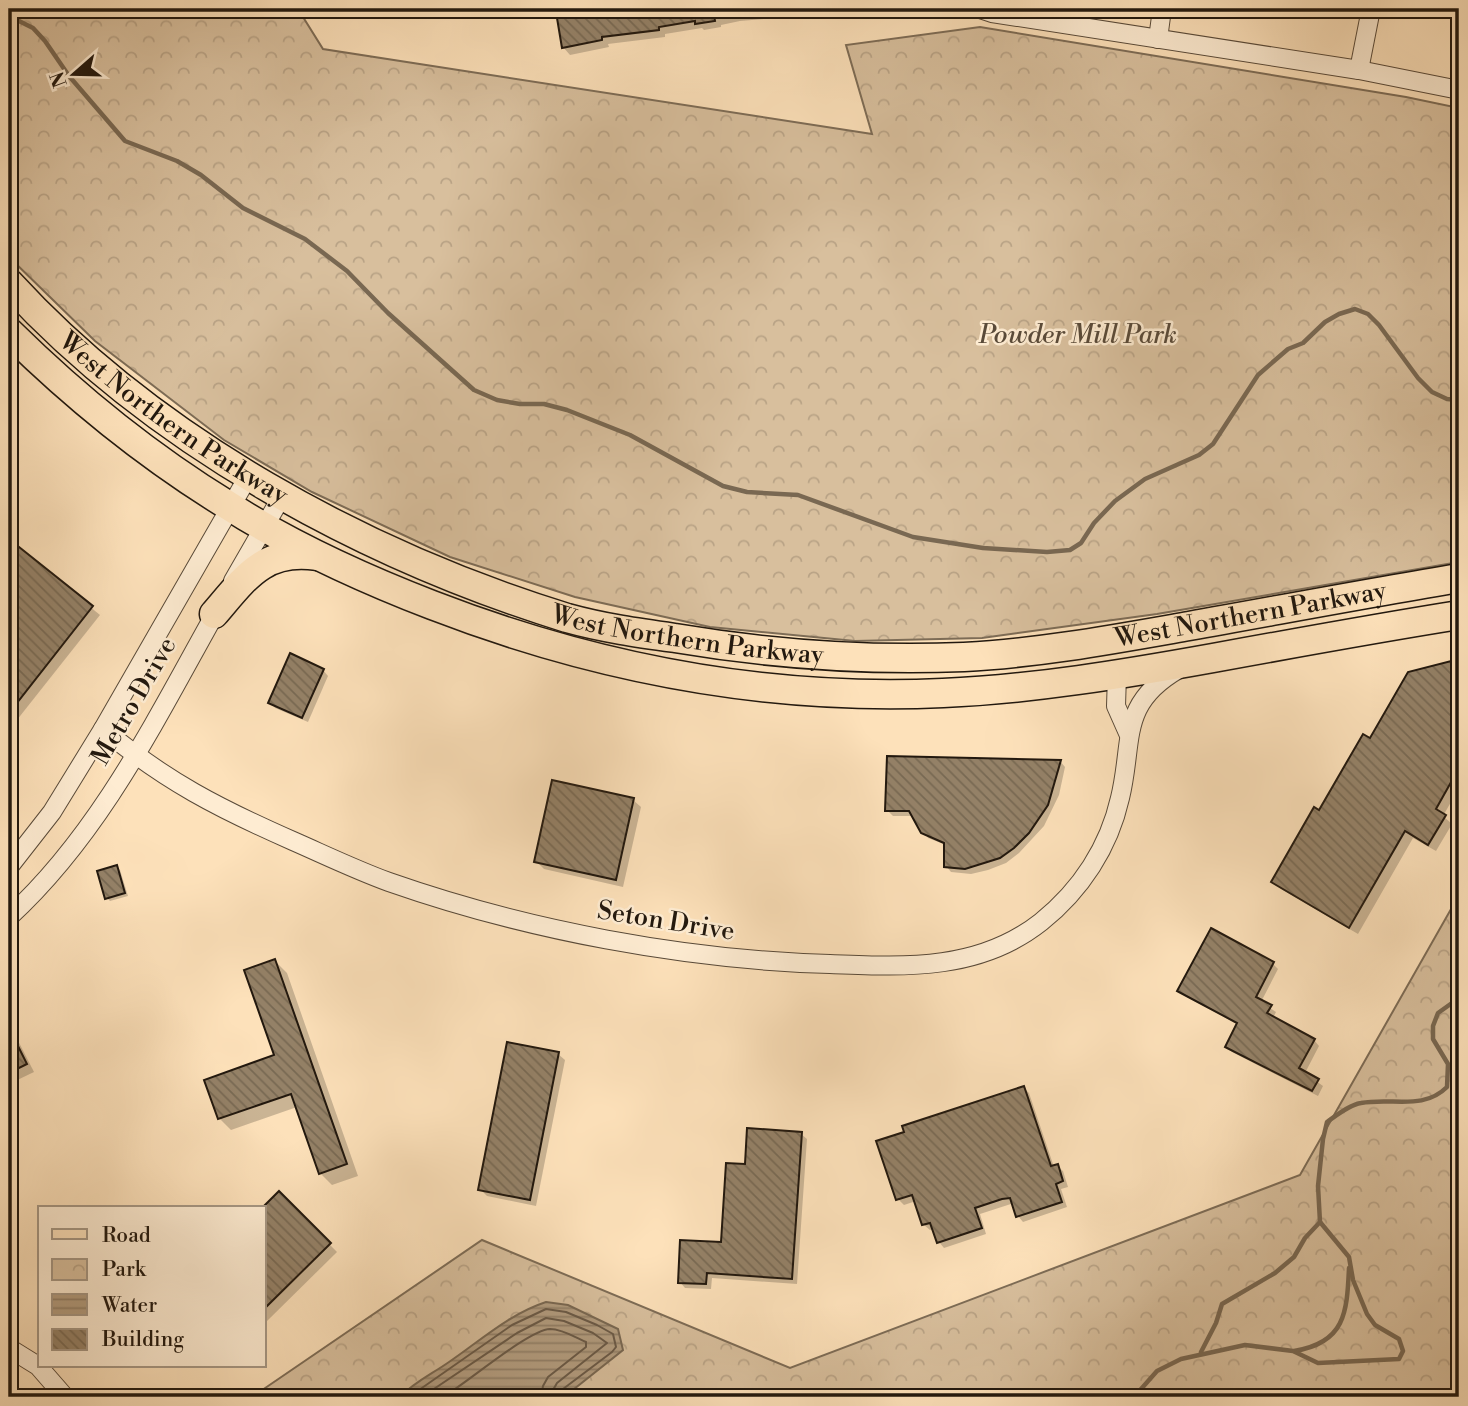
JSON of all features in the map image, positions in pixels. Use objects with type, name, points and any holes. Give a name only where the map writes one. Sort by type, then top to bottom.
[{"type":"main road","name":"West Northern Parkway","points":[[9,283],[96,365],[188,436],[282,496],[350,532],[468,583],[569,618],[633,633],[772,652],[872,657],[965,657],[1128,637],[1459,578]]},
{"type":"main road","name":"West Northern Parkway","points":[[9,332],[34,357],[115,426],[167,465],[264,527],[389,588],[514,634],[577,653],[685,677],[810,692],[942,693],[1116,675],[1459,615]]},
{"type":"main road","points":[[214,614],[251,571],[259,566],[285,556],[324,557]]},
{"type":"main road","points":[[1116,675],[1128,637]]},
{"type":"street","points":[[980,9],[1359,70],[1459,90]]},
{"type":"street","points":[[1157,39],[1162,9]]},
{"type":"street","points":[[1359,70],[1371,9]]},
{"type":"street","name":"Metro Drive","points":[[9,867],[52,812],[103,729],[249,475]]},
{"type":"street","name":"Metro Drive","points":[[9,917],[60,863],[135,756],[282,496]]},
{"type":"street","name":"Seton Drive","points":[[103,729],[135,756],[180,787],[234,816],[340,863],[446,900],[605,938],[711,956],[764,962],[881,966],[941,964],[976,956],[1005,945],[1027,932],[1057,908],[1085,876],[1104,844],[1121,796],[1128,733],[1144,698],[1154,686],[1191,662]]},
{"type":"street","name":"Seton Drive","points":[[1116,675],[1116,706],[1128,733]]},
{"type":"street","points":[[9,1348],[38,1366]]},
{"type":"street","points":[[40,1368],[65,1397]]},
{"type":"green space","name":"Powder Mill Park","points":[[9,9],[298,9],[323,49],[872,134],[846,45],[980,27],[1459,108],[1459,562],[1157,614],[982,638],[855,641],[710,627],[575,597],[450,557],[312,492],[224,440],[95,341],[9,257]]},
{"type":"green space","points":[[1459,895],[1459,1397],[252,1397],[482,1240],[790,1368],[1300,1175]]},
{"type":"water","points":[[546,1302],[568,1305],[618,1329],[623,1350],[564,1397],[400,1397],[417,1382],[507,1321]]},
{"type":"building","points":[[573,9],[713,9],[715,21],[695,24],[695,21],[659,27],[659,30],[602,37],[602,40],[562,48],[556,12]]},
{"type":"building","points":[[9,539],[93,606],[9,713]]},
{"type":"building","points":[[290,653],[324,669],[302,718],[268,703]]},
{"type":"building","points":[[1459,659],[1459,768],[1436,809],[1446,815],[1428,845],[1405,831],[1349,928],[1271,882],[1314,807],[1319,810],[1363,734],[1370,738],[1408,672]]},
{"type":"building","points":[[887,756],[1061,760],[1048,805],[1029,833],[1000,858],[965,869],[944,867],[944,843],[921,833],[909,811],[885,811]]},
{"type":"building","points":[[552,780],[634,798],[616,880],[534,862]]},
{"type":"building","points":[[117,865],[125,893],[105,899],[97,871]]},
{"type":"building","points":[[1211,928],[1274,962],[1256,997],[1272,1005],[1267,1013],[1315,1039],[1299,1068],[1319,1079],[1312,1091],[1225,1047],[1237,1023],[1177,991]]},
{"type":"building","points":[[275,959],[347,1164],[319,1174],[291,1094],[218,1119],[204,1080],[274,1055],[244,970]]},
{"type":"building","points":[[9,1028],[27,1064],[9,1073]]},
{"type":"building","points":[[507,1042],[559,1052],[530,1200],[478,1190]]},
{"type":"building","points":[[1024,1086],[1051,1166],[1058,1164],[1063,1181],[1056,1184],[1062,1202],[1016,1217],[1010,1198],[1002,1199],[975,1208],[982,1228],[937,1243],[930,1223],[922,1225],[912,1195],[896,1200],[876,1141],[904,1132],[902,1126]]},
{"type":"building","points":[[747,1128],[802,1132],[792,1279],[707,1273],[706,1284],[678,1283],[680,1240],[721,1242],[726,1163],[745,1164]]},
{"type":"building","points":[[279,1191],[331,1243],[266,1307],[266,1206]]},
{"type":"waterway","points":[[9,16],[33,28],[69,76],[125,141],[177,161],[201,175],[243,208],[305,239],[347,271],[388,313],[474,390],[497,400],[544,404],[567,410],[630,435],[723,486],[747,492],[798,495],[913,537],[983,548],[1047,552],[1070,550],[1081,543],[1094,523],[1115,501],[1145,479],[1199,455],[1213,444],[1258,375],[1288,349],[1303,343],[1325,322],[1355,309],[1368,314],[1379,325],[1418,378],[1432,392],[1447,399],[1459,400]]},
{"type":"waterway","points":[[1134,1397],[1157,1371],[1181,1359],[1245,1345],[1293,1351],[1318,1363],[1399,1359],[1403,1351],[1399,1339],[1375,1325],[1367,1314],[1353,1280],[1349,1257],[1320,1222],[1318,1186],[1323,1139],[1327,1122],[1352,1106],[1361,1103],[1428,1099],[1447,1087],[1448,1064],[1433,1039],[1433,1026],[1438,1013],[1459,998]]},
{"type":"waterway","points":[[1201,1352],[1216,1323],[1222,1304],[1275,1273],[1294,1257],[1305,1238],[1320,1222]]},
{"type":"waterway","points":[[1294,1351],[1324,1341],[1340,1323],[1347,1299],[1349,1268]]}]
